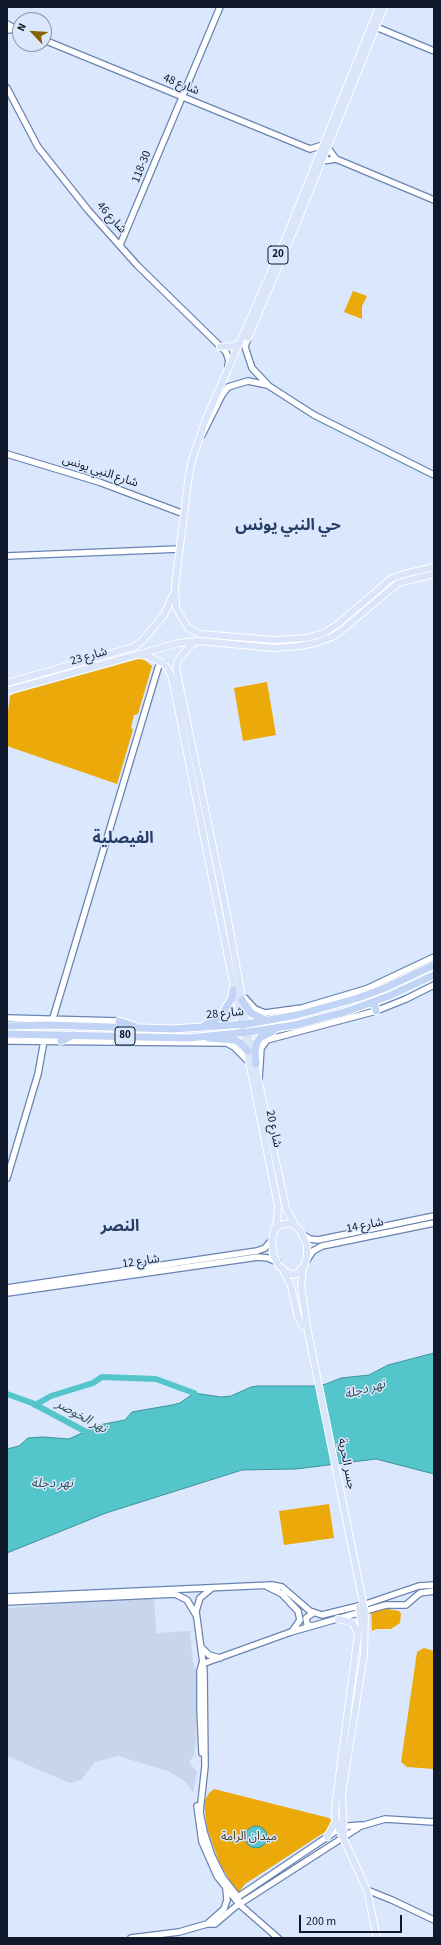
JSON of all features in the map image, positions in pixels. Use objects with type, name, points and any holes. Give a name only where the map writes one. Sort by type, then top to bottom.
[{"type":"highway","name":"شارع 28","points":[[7,1026],[197,1028],[244,1024],[313,1011],[371,991],[434,965]]},
{"type":"highway","name":"شارع 28","points":[[7,1034],[78,1034],[203,1040],[283,1027],[327,1017],[374,1002],[434,975]]},
{"type":"highway","points":[[197,1028],[209,1024],[220,1016],[237,988]]},
{"type":"highway","points":[[242,1000],[251,1013],[262,1019],[269,1020]]},
{"type":"highway","points":[[374,1002],[376,1011]]},
{"type":"highway","points":[[119,1021],[138,1027]]},
{"type":"highway","points":[[244,1024],[246,1032]]},
{"type":"highway","points":[[253,1063],[255,1048],[259,1039],[264,1035],[283,1027]]},
{"type":"highway","points":[[61,1041],[78,1034]]},
{"type":"highway","points":[[203,1040],[235,1040],[248,1051]]},
{"type":"main road","name":"118-30","points":[[120,245],[220,7]]},
{"type":"main road","points":[[325,146],[379,7]]},
{"type":"main road","points":[[325,146],[384,7]]},
{"type":"main road","points":[[376,27],[434,51]]},
{"type":"main road","name":"شارع 48","points":[[52,43],[310,149]]},
{"type":"main road","name":"شارع 46","points":[[7,88],[38,148],[88,210],[137,265],[228,356],[229,361],[226,371]]},
{"type":"main road","points":[[310,149],[325,146]]},
{"type":"main road","points":[[325,146],[336,159]]},
{"type":"main road","name":"20","points":[[226,371],[325,146]]},
{"type":"main road","points":[[310,149],[320,160],[336,159],[434,200]]},
{"type":"main road","name":"20","points":[[248,338],[320,160]]},
{"type":"main road","points":[[248,338],[245,347],[252,368],[269,386],[314,415],[434,475]]},
{"type":"main road","points":[[220,347],[234,346],[240,342]]},
{"type":"main road","points":[[226,371],[206,419],[192,464],[184,514],[175,586],[178,612],[187,626],[195,632],[204,635],[274,640],[306,638],[328,631],[392,578],[434,567]]},
{"type":"main road","points":[[200,439],[211,420],[222,395],[228,387],[248,381],[269,386]]},
{"type":"main road","name":"شارع النبي يونس","points":[[7,454],[99,482],[184,514]]},
{"type":"main road","points":[[7,556],[179,549]]},
{"type":"main road","name":"شارع 23","points":[[7,692],[139,655],[162,647],[200,642],[274,648],[308,645],[332,637],[394,586],[406,580],[434,574]]},
{"type":"main road","name":"شارع 23","points":[[7,682],[126,650],[138,644],[161,619],[170,606],[175,586]]},
{"type":"main road","points":[[274,640],[274,648]]},
{"type":"main road","points":[[200,642],[189,647],[177,661],[176,668],[227,915],[237,988],[242,1000],[244,1024]]},
{"type":"main road","points":[[139,655],[148,656],[164,664],[171,674],[244,1024]]},
{"type":"main road","points":[[53,1018],[158,668],[160,664],[164,664]]},
{"type":"main road","points":[[237,988],[249,1004],[261,1012],[276,1013],[316,1005],[371,991],[434,957]]},
{"type":"main road","points":[[260,1085],[261,1052],[263,1045],[268,1040],[376,1011],[406,999],[434,985]]},
{"type":"main road","points":[[7,1018],[53,1018],[119,1021]]},
{"type":"main road","name":"شارع 20","points":[[246,1032],[248,1051],[260,1085],[286,1208],[296,1226]]},
{"type":"main road","name":"شارع 20","points":[[246,1032],[253,1063],[278,1206],[274,1231]]},
{"type":"main road","points":[[7,1041],[203,1040],[229,1044],[253,1063]]},
{"type":"main road","points":[[7,1178],[38,1074],[44,1041]]},
{"type":"main road","name":"شارع 14","points":[[303,1235],[310,1239],[318,1240],[434,1216]]},
{"type":"main road","points":[[286,1223],[296,1226],[303,1235],[307,1245],[304,1268],[294,1274],[283,1271],[277,1262],[272,1249],[272,1240],[274,1231],[279,1225],[286,1223]]},
{"type":"main road","name":"شارع 14","points":[[306,1260],[313,1251],[322,1246],[434,1223]]},
{"type":"main road","name":"شارع 12","points":[[7,1293],[70,1281],[257,1251],[267,1246],[272,1240]]},
{"type":"main road","name":"شارع 12","points":[[146,1269],[258,1257],[268,1258],[277,1262]]},
{"type":"main road","name":"جسر الحرية","points":[[304,1268],[301,1285],[307,1327],[353,1557],[362,1609],[363,1632],[365,1636],[342,1794],[342,1828]]},
{"type":"main road","name":"جسر الحرية","points":[[283,1271],[290,1283],[298,1317],[303,1326],[307,1327]]},
{"type":"main road","name":"شارع 12","points":[[7,1288],[70,1281]]},
{"type":"main road","points":[[7,1602],[214,1587],[276,1585],[282,1587],[313,1613]]},
{"type":"main road","points":[[202,1664],[291,1632],[338,1619],[419,1586],[434,1585]]},
{"type":"main road","points":[[266,1586],[282,1594],[298,1611],[300,1617],[299,1623],[291,1632]]},
{"type":"main road","points":[[214,1587],[206,1591],[196,1606],[196,1616],[204,1671],[205,1755],[200,1806],[201,1818],[206,1838],[215,1862],[237,1898],[239,1904],[278,1938]]},
{"type":"main road","points":[[7,1598],[169,1591],[184,1598],[196,1616]]},
{"type":"main road","points":[[311,1626],[306,1622],[308,1614],[313,1613],[325,1615],[389,1604],[406,1605],[420,1593],[434,1591]]},
{"type":"main road","points":[[327,1837],[336,1820],[336,1800],[358,1634],[356,1627],[352,1624],[338,1619]]},
{"type":"main road","points":[[200,1647],[209,1655],[220,1658]]},
{"type":"main road","points":[[202,1664],[200,1671],[202,1761],[197,1815],[200,1834],[207,1856],[226,1889],[237,1898]]},
{"type":"main road","points":[[237,1898],[342,1828],[361,1826],[386,1819],[434,1822]]},
{"type":"main road","points":[[336,1820],[342,1828],[344,1837],[367,1890],[377,1938]]},
{"type":"main road","points":[[131,1938],[179,1932],[207,1924],[217,1923],[239,1904],[361,1826]]},
{"type":"main road","points":[[207,1924],[224,1909],[227,1900],[226,1889]]},
{"type":"main road","points":[[367,1890],[434,1920]]},
{"type":"shaded area","points":[[154,1596],[156,1633],[190,1631],[193,1662],[197,1672],[196,1744],[194,1755],[189,1762],[197,1772],[193,1793],[186,1782],[168,1771],[118,1756],[95,1762],[81,1780],[70,1783],[7,1756],[7,1608]]},
{"type":"green space","points":[[353,291],[367,296],[362,306],[362,319],[344,312]]},
{"type":"green space","points":[[142,658],[152,666],[138,714],[134,715],[131,727],[133,730],[117,784],[7,746],[7,719],[10,696],[13,694]]},
{"type":"green space","points":[[267,682],[276,735],[243,741],[234,688]]},
{"type":"green space","points":[[329,1504],[334,1538],[284,1545],[279,1511]]},
{"type":"green space","points":[[382,1608],[399,1611],[401,1614],[400,1623],[391,1629],[376,1629],[372,1631],[371,1609]]},
{"type":"green space","points":[[424,1648],[434,1651],[434,1769],[407,1767],[401,1762],[417,1652]]},
{"type":"green space","name":"ميدان الرامة","points":[[214,1789],[329,1818],[332,1821],[331,1828],[245,1884],[239,1892],[230,1881],[219,1862],[207,1828],[204,1802],[209,1793]]},
{"type":"water","name":"نهر دجلة","points":[[434,1353],[434,1474],[376,1459],[296,1469],[242,1470],[106,1513],[7,1553],[7,1449],[19,1446],[28,1438],[43,1437],[69,1439],[99,1425],[125,1420],[132,1412],[180,1403],[194,1393],[221,1397],[231,1396],[251,1387],[258,1386],[316,1386],[341,1378],[369,1375],[388,1365]]},
{"type":"water","points":[[252,1826],[260,1826],[267,1833],[267,1841],[260,1848],[252,1848],[245,1841],[245,1833]]},
{"type":"waterway","points":[[35,1405],[51,1396],[93,1383],[102,1377],[156,1379],[194,1393],[200,1400]]},
{"type":"waterway","name":"نهر الخوصر","points":[[7,1394],[32,1403],[92,1435]]},
{"type":"district","name":"حي النبي يونس","points":[[288,526]]},
{"type":"district","name":"الفيصلية","points":[[123,839]]},
{"type":"district","name":"النصر","points":[[120,1227]]}]
